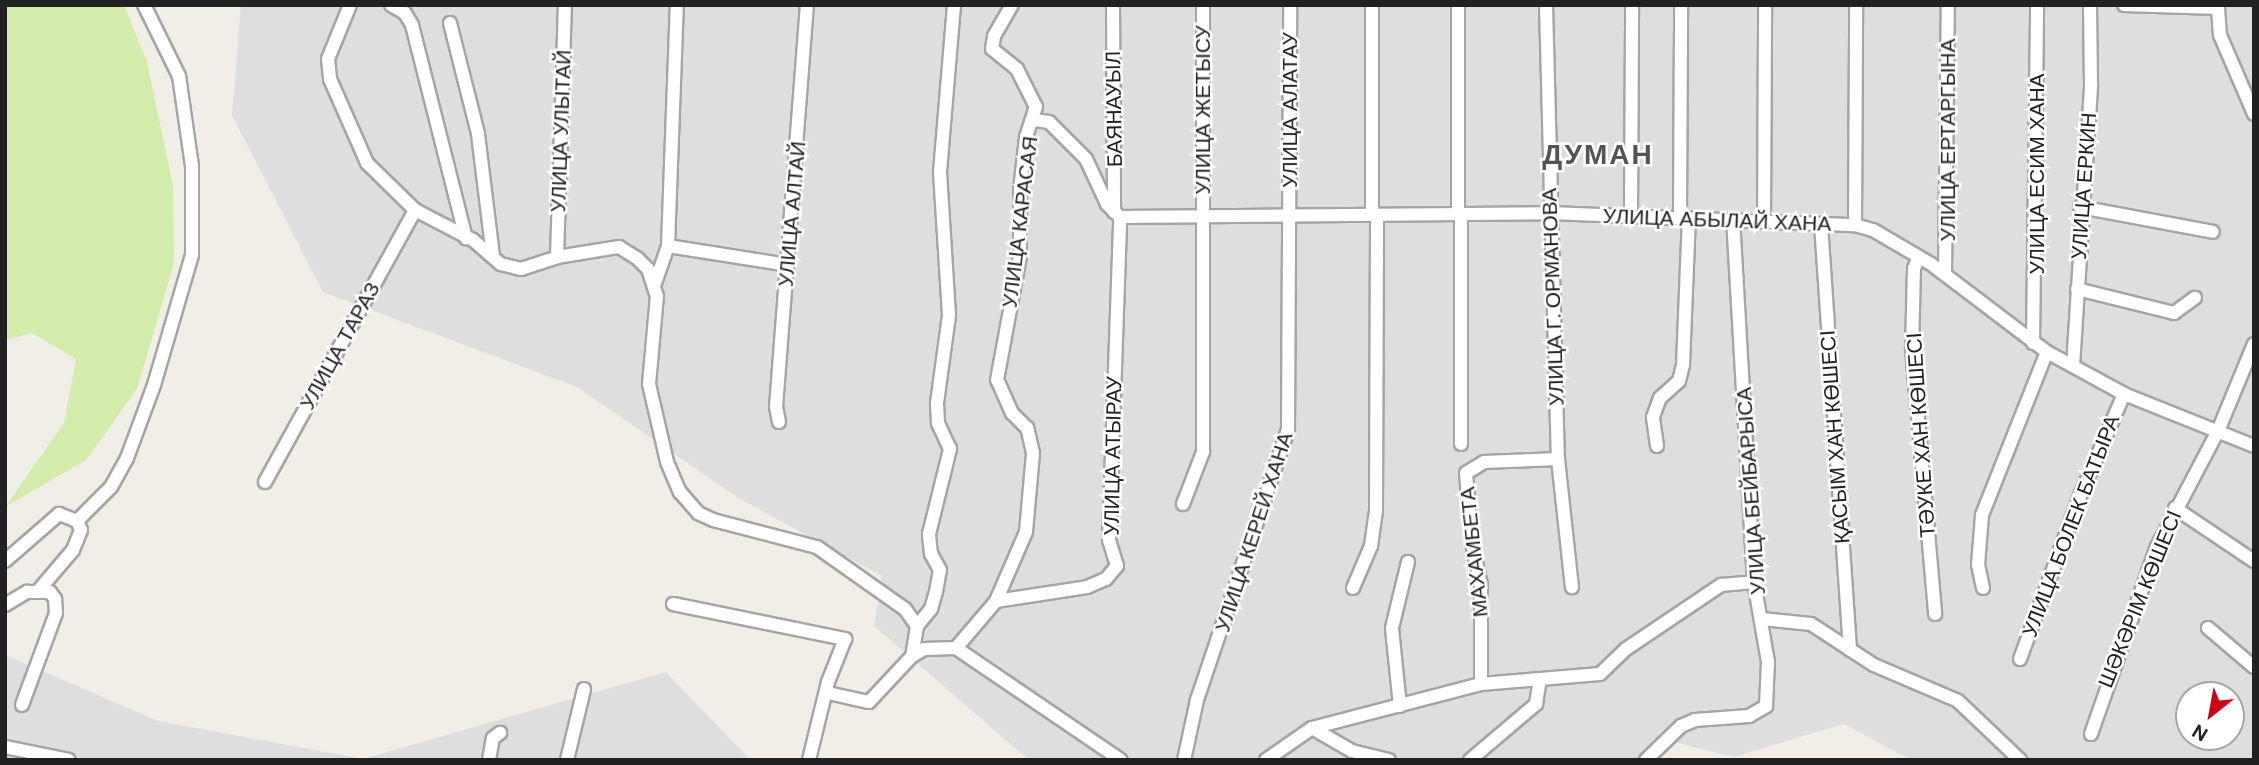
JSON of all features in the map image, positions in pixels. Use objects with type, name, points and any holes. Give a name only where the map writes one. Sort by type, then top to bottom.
[{"type":"street","points":[[77,522],[111,487],[127,458],[154,385],[192,255],[192,166],[179,75],[144,5]]},
{"type":"street","points":[[350,5],[328,59],[330,79],[367,163],[415,210],[466,238],[493,257],[521,268],[557,257],[619,247],[648,269],[654,286],[657,335],[649,384],[667,462],[680,492],[698,513],[713,520],[817,547],[905,609],[917,626]]},
{"type":"street","points":[[391,5],[405,13],[412,25],[466,238]]},
{"type":"street","name":"УЛИЦА УЛЫТАЙ","points":[[557,257],[565,5]]},
{"type":"street","points":[[654,286],[668,246],[677,5]]},
{"type":"street","name":"УЛИЦА АЛТАЙ","points":[[779,422],[776,407],[807,5]]},
{"type":"street","points":[[912,656],[917,626],[931,609],[936,592],[940,570],[931,554],[929,534],[950,449],[938,423],[937,403],[949,314],[940,172],[954,5]]},
{"type":"street","points":[[1012,5],[993,36],[992,49],[1028,85],[1035,120],[1049,122],[1086,159],[1117,214]]},
{"type":"street","name":"БАЯНАУЫЛ","points":[[1114,5],[1117,214]]},
{"type":"street","name":"УЛИЦА ЖЕТЫСУ","points":[[1183,504],[1203,452],[1203,5]]},
{"type":"street","name":"УЛИЦА АЛАТАУ","points":[[1290,5],[1290,215]]},
{"type":"street","points":[[1353,588],[1371,546],[1376,512],[1371,5]]},
{"type":"street","points":[[1458,5],[1461,444]]},
{"type":"street","name":"УЛИЦА Г. ОРМАНОВА","points":[[1546,5],[1558,459],[1572,587]]},
{"type":"street","points":[[1631,216],[1632,5]]},
{"type":"street","points":[[1657,446],[1653,417],[1660,398],[1679,381],[1683,365],[1681,5]]},
{"type":"street","points":[[1764,221],[1765,5]]},
{"type":"street","points":[[1855,225],[1856,5]]},
{"type":"street","name":"УЛИЦА ЕРТАРГЫНА","points":[[1944,274],[1948,5]]},
{"type":"street","name":"УЛИЦА ЕСИМ ХАНА","points":[[2033,343],[2037,5]]},
{"type":"street","name":"УЛИЦА ЕРКИН","points":[[2073,366],[2080,207],[2091,85],[2090,5]]},
{"type":"street","points":[[2124,5],[2218,7],[2220,35],[2254,114]]},
{"type":"street","points":[[450,23],[478,134],[493,257]]},
{"type":"street","name":"УЛИЦА КАРАСАЯ","points":[[956,648],[996,601],[1026,532],[1032,493],[1033,453],[1027,428],[1012,413],[997,380],[1020,256],[1020,190],[1027,137],[1035,120]]},
{"type":"street","points":[[2080,207],[2213,232]]},
{"type":"street","name":"УЛИЦА ТАРАЗ","points":[[265,482],[415,210]]},
{"type":"street","name":"УЛИЦА АБЫЛАЙ ХАНА","points":[[1117,214],[1550,213],[1855,225],[1873,230],[1919,257],[2047,352],[2124,394],[2254,446]]},
{"type":"street","name":"УЛИЦА АТЫРАУ","points":[[996,601],[1087,587],[1106,579],[1116,566],[1109,540],[1117,214]]},
{"type":"street","name":"УЛИЦА КЕРЕЙ ХАНА","points":[[1184,760],[1197,700],[1288,430],[1290,215]]},
{"type":"street","name":"УЛИЦА БЕЙБАРЫСА","points":[[1646,760],[1681,726],[1762,712],[1768,662],[1754,582],[1733,220]]},
{"type":"street","name":"ҚАСЫМ ХАН КӨШЕСІ","points":[[1821,224],[1850,650]]},
{"type":"street","points":[[668,246],[788,265]]},
{"type":"street","name":"ТӘУКЕ ХАН КӨШЕСІ","points":[[1919,257],[1914,268],[1912,349],[1935,614]]},
{"type":"street","points":[[2077,289],[2174,313],[2195,298]]},
{"type":"street","name":"ШӘКӘРІМ КӨШЕСІ","points":[[2091,734],[2125,629],[2175,508],[2218,431],[2252,351]]},
{"type":"street","points":[[1983,588],[1978,565],[1982,515],[2047,352]]},
{"type":"street","name":"УЛИЦА БОЛЕК БАТЫРА","points":[[2020,659],[2080,496],[2124,394]]},
{"type":"street","name":"МАХАМБЕТА","points":[[1481,684],[1481,585],[1472,543],[1466,473],[1483,462],[1558,459]]},
{"type":"street","points":[[2175,508],[2254,561]]},
{"type":"street","points":[[5,561],[59,514],[77,522],[81,530],[73,551],[38,591],[5,605]]},
{"type":"street","points":[[1400,706],[1392,628],[1408,562]]},
{"type":"street","points":[[1266,760],[1312,728],[1481,684],[1600,674],[1626,649],[1721,585],[1754,582]]},
{"type":"street","points":[[22,705],[41,643],[56,613],[50,592],[38,591]]},
{"type":"street","points":[[673,604],[845,639],[828,682],[828,693],[809,760]]},
{"type":"street","points":[[1762,619],[1811,624],[1874,665],[1958,701],[2020,760]]},
{"type":"street","points":[[2208,628],[2254,667]]},
{"type":"street","points":[[828,693],[869,702],[912,656],[924,649],[956,648],[1121,760]]},
{"type":"street","points":[[1470,760],[1536,704],[1540,680]]},
{"type":"street","points":[[567,760],[584,689]]},
{"type":"street","points":[[1312,728],[1352,751],[1389,760]]},
{"type":"street","points":[[489,760],[494,738],[500,733]]},
{"type":"street","points":[[5,747],[69,760]]},
{"type":"shaded area","name":"ДУМАН","points":[[241,5],[2254,5],[2254,760],[1911,760],[1844,724],[1733,757],[1667,740],[1647,760],[1029,760],[874,626],[882,576],[740,499],[577,387],[323,292],[232,115]]},
{"type":"shaded area","points":[[5,655],[158,721],[363,759],[666,672],[750,760],[5,760]]},
{"type":"green space","points":[[5,5],[124,5],[147,62],[173,186],[174,263],[137,389],[86,460],[5,507],[64,423],[76,359],[32,333],[5,340]]},
{"type":"district","name":"ДУМАН","points":[[1598,155]]}]
